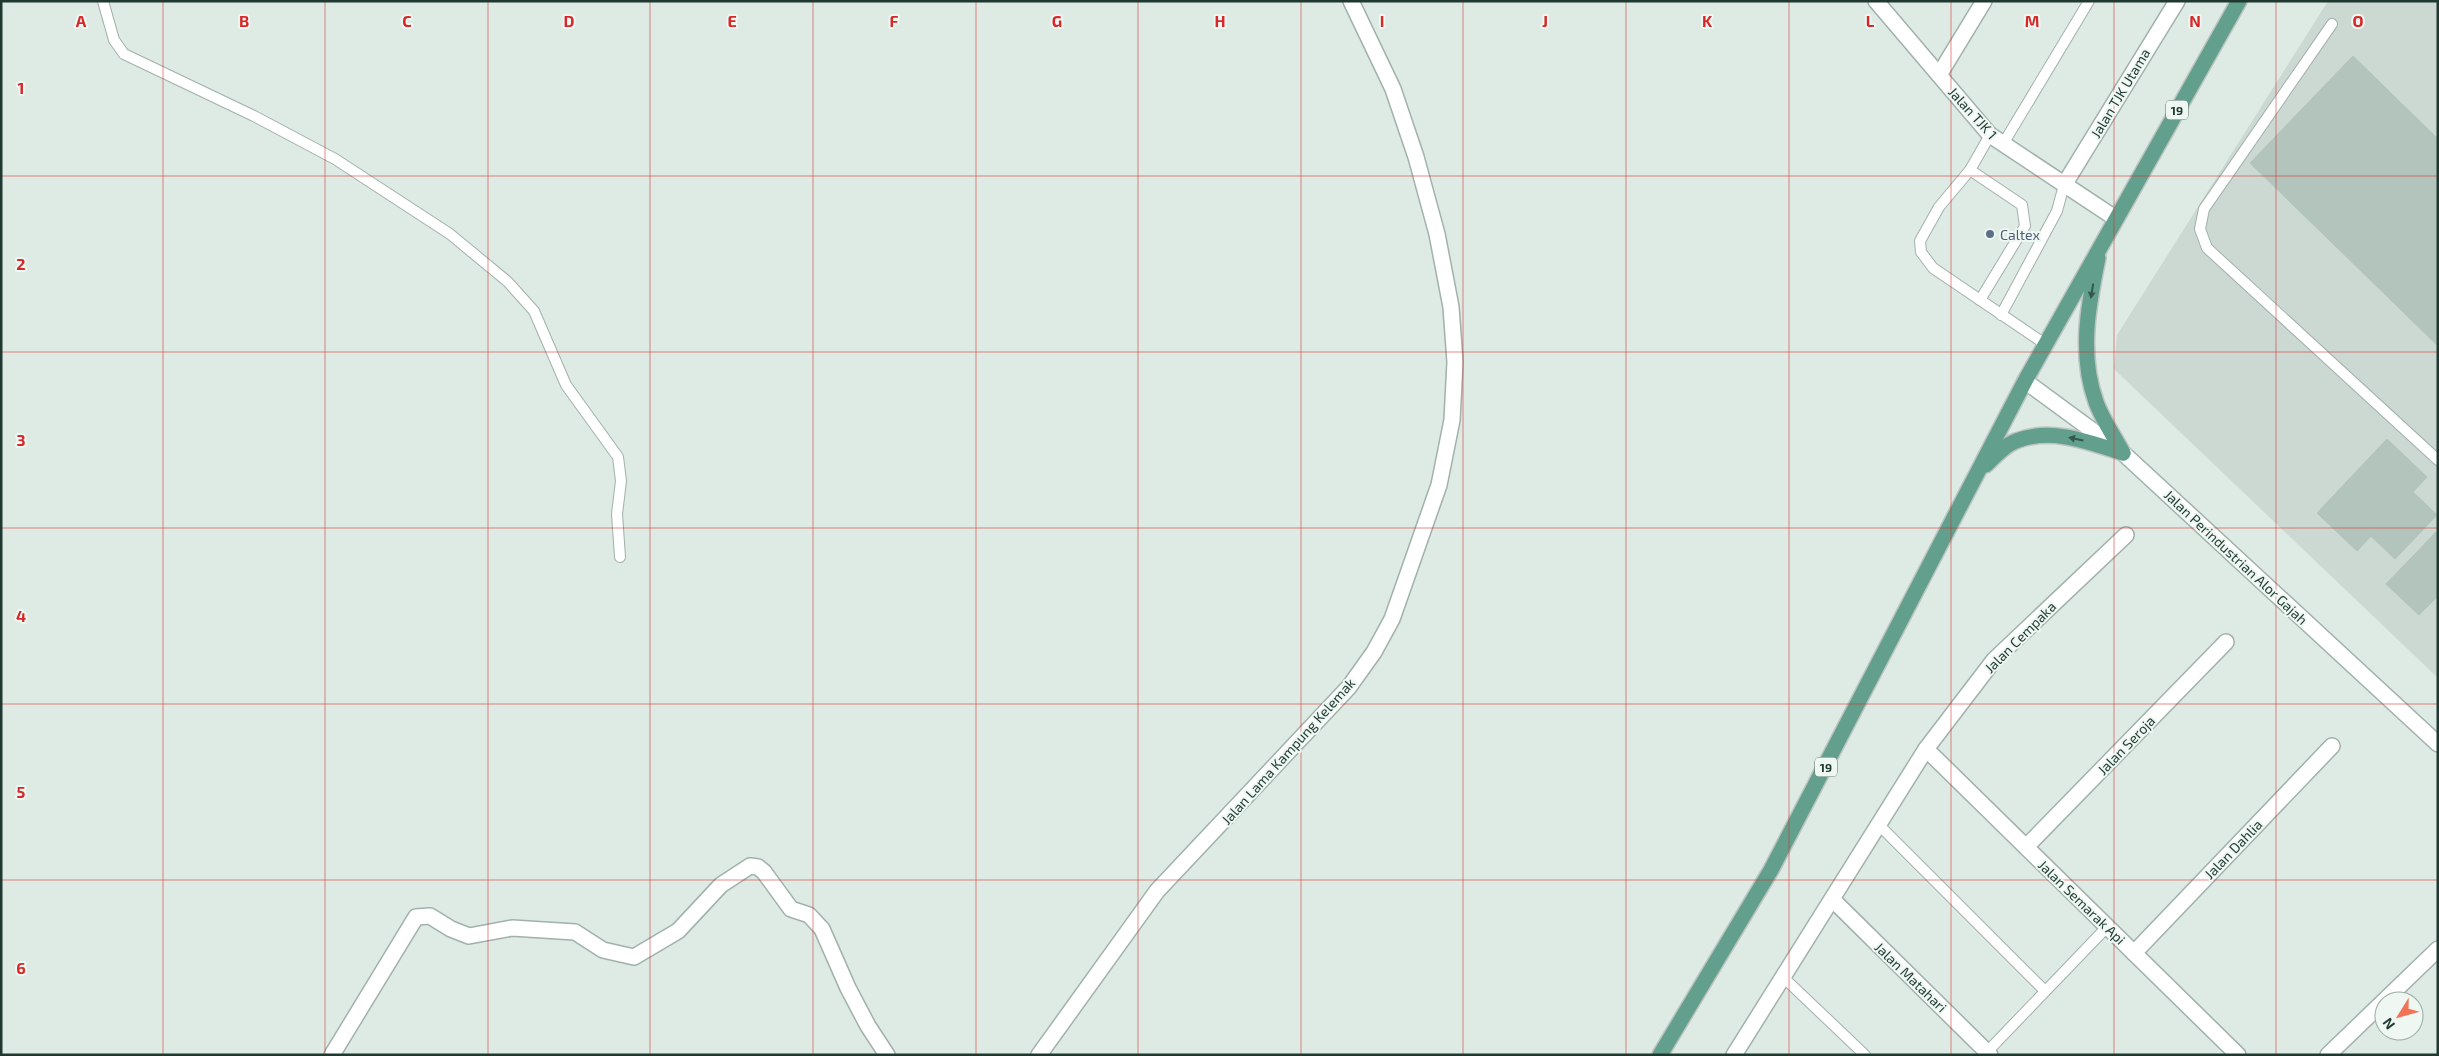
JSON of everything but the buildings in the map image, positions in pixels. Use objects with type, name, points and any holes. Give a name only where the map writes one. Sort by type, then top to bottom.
[{"type":"main road","name":"19","points":[[1660,1055],[1771,870],[2045,344],[2239,1]]},
{"type":"main road","points":[[2101,243],[2092,288],[2086,353],[2088,377],[2096,403],[2123,453]]},
{"type":"main road","points":[[1978,472],[2015,441],[2040,434],[2081,440],[2123,453]]},
{"type":"street","name":"Jalan Lama Kampung Kelemak","points":[[1039,1055],[1157,891],[1349,687],[1392,620],[1439,486],[1452,420],[1455,362],[1451,307],[1438,234],[1394,89],[1351,1]]},
{"type":"street","points":[[1939,75],[1984,1]]},
{"type":"street","name":"Jalan TJK Utama","points":[[2064,185],[2177,1]]},
{"type":"street","name":"Jalan TJK 1","points":[[1879,3],[1990,134],[2115,218]]},
{"type":"street","name":"Jalan Perindustrian Alor Gajah","points":[[2025,382],[2123,453],[2438,744]]},
{"type":"street","name":"Jalan Cempaka","points":[[1736,1054],[1926,749],[1994,660],[2126,535]]},
{"type":"street","name":"Jalan Seroja","points":[[2026,847],[2226,642]]},
{"type":"street","name":"Jalan Dahlia","points":[[2134,953],[2332,746]]},
{"type":"street","name":"Jalan Semarak Api","points":[[1926,749],[2238,1055]]},
{"type":"street","points":[[332,1055],[416,918],[430,916],[451,929],[469,936],[512,928],[575,932],[603,950],[634,957],[678,931],[721,884],[750,866],[758,867],[764,872],[791,909],[809,915],[822,929],[852,996],[868,1026],[887,1055]]},
{"type":"street","name":"Jalan Matahari","points":[[1832,899],[1989,1053]]},
{"type":"street","points":[[2328,1055],[2438,948]]},
{"type":"lane","points":[[103,1],[114,40],[124,54],[254,116],[335,159],[450,234],[508,282],[534,311],[566,385],[618,457],[621,481],[617,514],[620,557]]},
{"type":"lane","points":[[2003,144],[2089,1]]},
{"type":"lane","points":[[2332,24],[2204,209],[2200,229],[2207,248],[2438,460]]},
{"type":"lane","points":[[1990,134],[1970,170],[1938,208],[1920,241],[1921,252],[1933,268],[2045,344]]},
{"type":"lane","points":[[1970,170],[2022,205],[2025,226],[1980,300]]},
{"type":"lane","points":[[2001,315],[2057,211],[2064,185]]},
{"type":"lane","points":[[1879,825],[2045,992]]},
{"type":"lane","points":[[1989,1053],[2107,927]]},
{"type":"lane","points":[[1783,977],[1865,1055]]},
{"type":"shaded area","points":[[2328,1],[2438,1],[2438,678],[2114,369],[2117,335]]},
{"type":"place","name":"Caltex","points":[[1990,234]]}]
